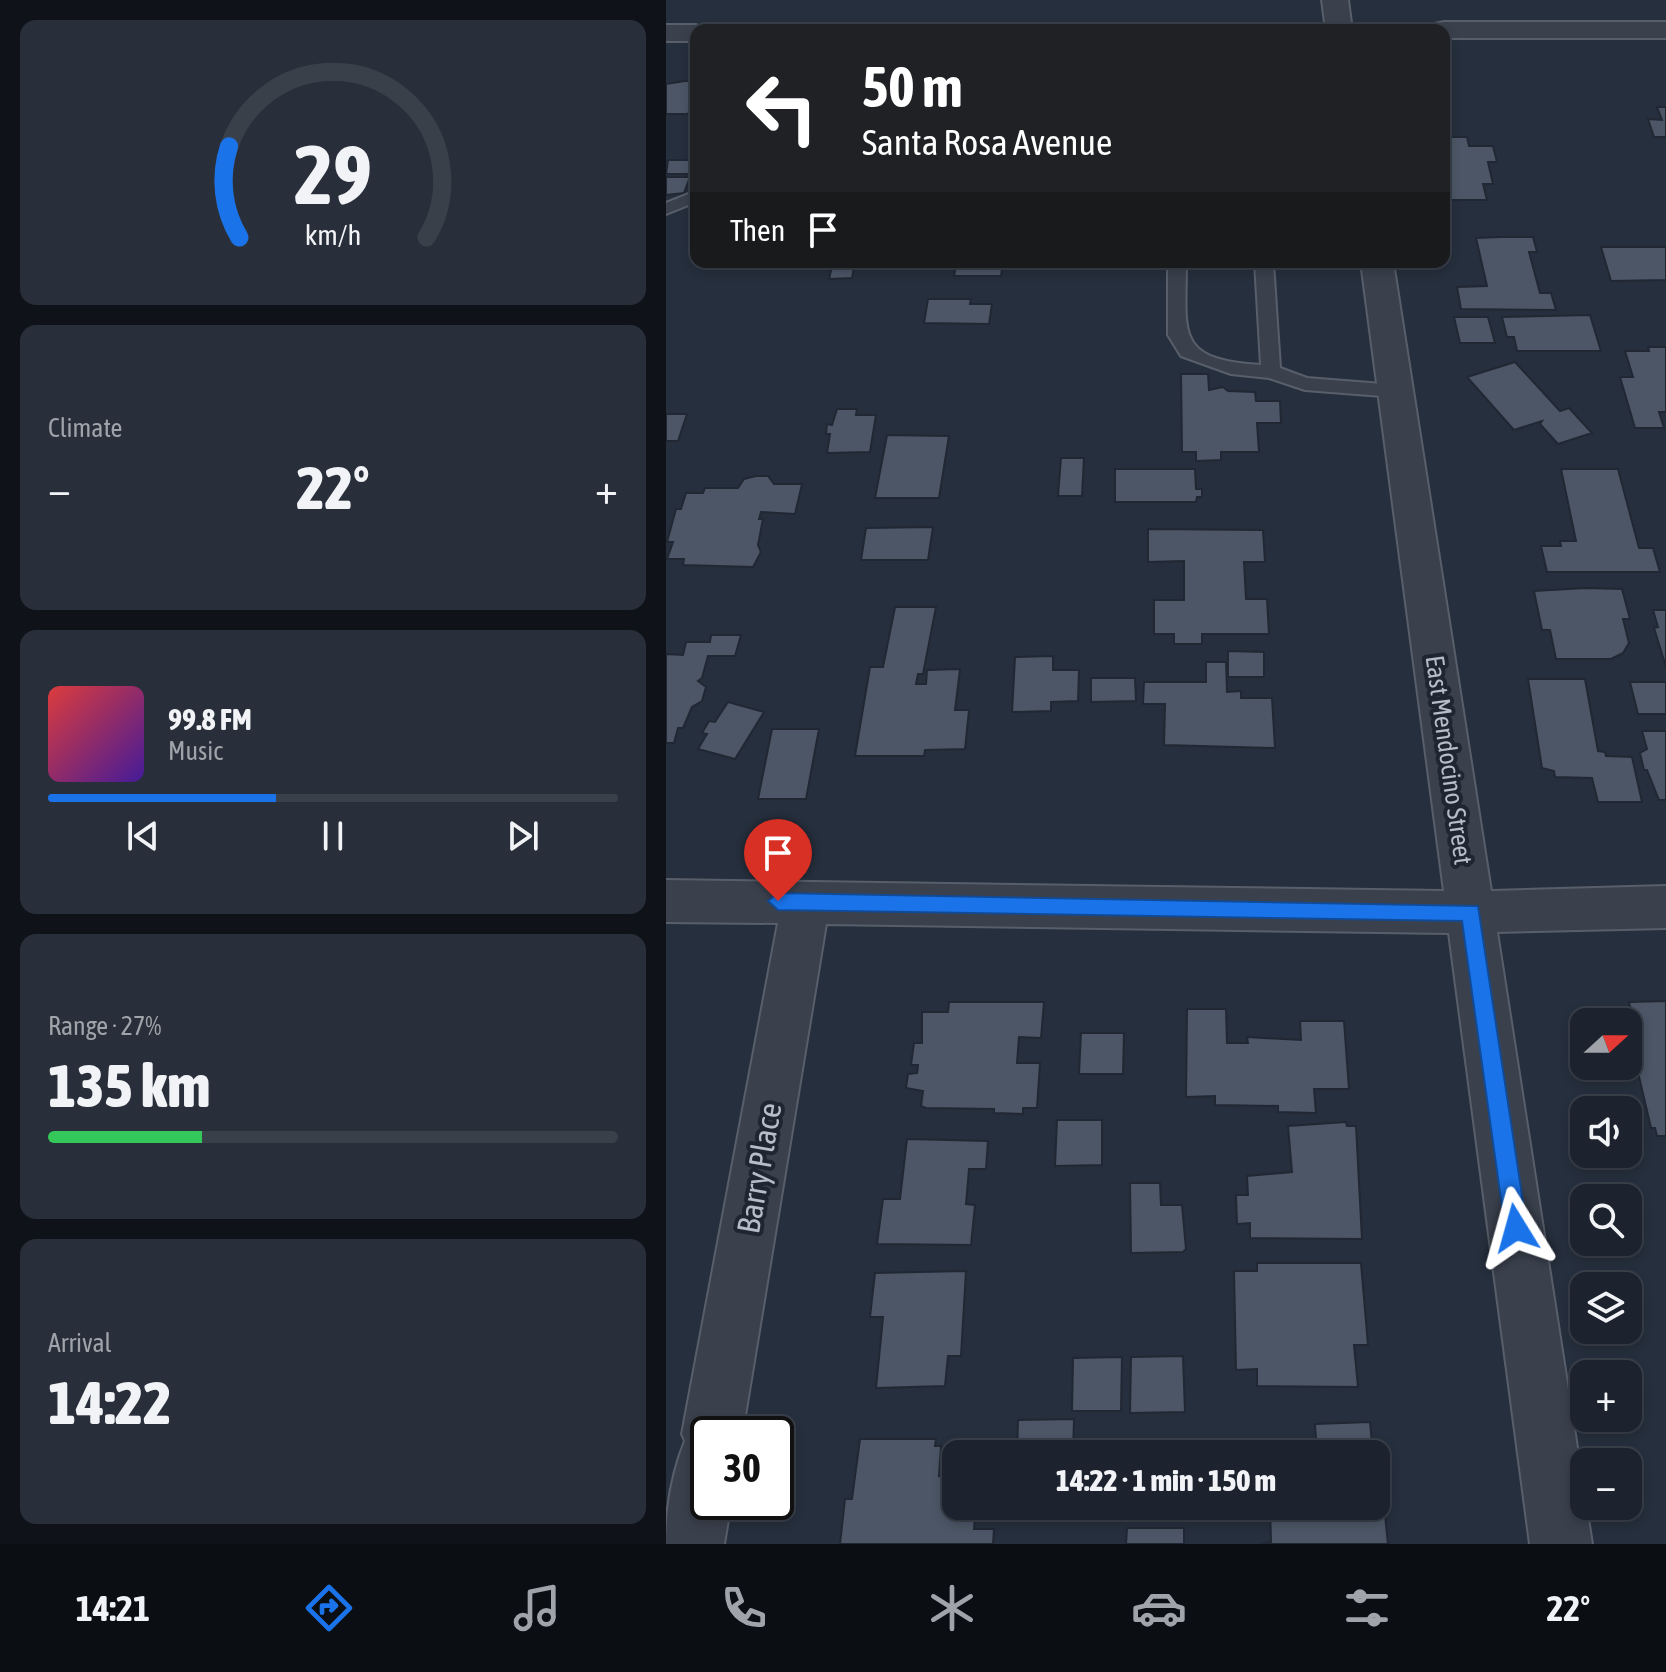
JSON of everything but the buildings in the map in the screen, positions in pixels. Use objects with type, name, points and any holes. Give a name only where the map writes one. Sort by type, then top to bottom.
[{"type":"street","points":[[1335,0],[1338,24]]},
{"type":"street","points":[[1450,30],[1666,30]]},
{"type":"street","points":[[666,33],[690,33]]},
{"type":"street","name":"East Mendocino Street","points":[[1378,268],[1561,1544]]},
{"type":"street","points":[[666,901],[1471,912],[1666,907]]},
{"type":"street","name":"Barry Place","points":[[715,1416],[806,902]]},
{"type":"street","points":[[693,1544],[697,1520]]},
{"type":"lane","points":[[666,209],[690,199]]},
{"type":"lane","points":[[1177,268],[1177,335],[1188,352],[1238,370],[1271,372],[1305,384],[1395,391]]},
{"type":"lane","points":[[1264,268],[1271,372]]},
{"type":"route","points":[[778,901],[1471,912],[1516,1228]]}]
